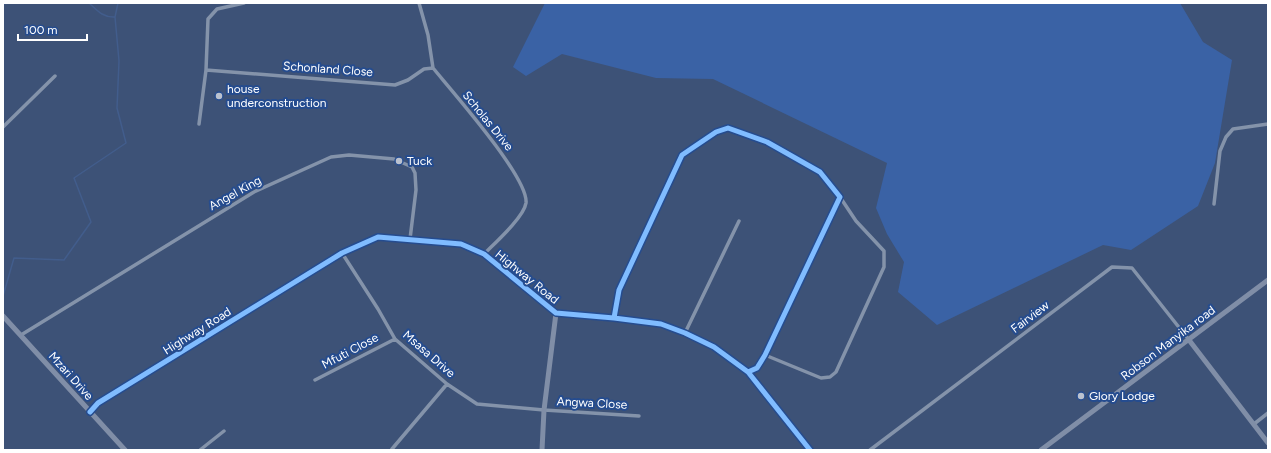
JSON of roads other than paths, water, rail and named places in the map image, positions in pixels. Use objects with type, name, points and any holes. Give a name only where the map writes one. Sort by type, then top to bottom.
[{"type":"street","points":[[199,124],[206,70],[208,19],[217,9],[244,3]]},
{"type":"street","points":[[418,3],[428,35],[433,68]]},
{"type":"street","name":"Schonland Close","points":[[206,70],[395,84],[408,80],[424,70],[433,68]]},
{"type":"street","name":"Scholas Drive","points":[[433,68],[508,162],[524,189],[526,202],[522,214],[484,254]]},
{"type":"street","points":[[3,127],[55,76]]},
{"type":"street","points":[[1214,204],[1220,151],[1226,137],[1233,129],[1268,124]]},
{"type":"street","points":[[614,318],[619,290],[682,155],[716,132],[728,128],[767,142],[820,172],[840,196],[856,221],[884,251],[884,267],[836,372],[830,377],[822,378],[765,355]]},
{"type":"street","name":"Angel King","points":[[21,335],[254,192],[331,157],[349,155],[394,159],[412,167],[415,174],[416,190],[410,239]]},
{"type":"street","points":[[748,372],[757,368],[765,355],[840,196]]},
{"type":"street","points":[[685,333],[739,221]]},
{"type":"street","name":"Highway Road","points":[[90,412],[98,403],[342,254],[378,237],[461,244],[484,254],[556,313],[660,324],[685,333],[714,347],[748,372],[810,450]]},
{"type":"street","name":"Msasa Drive","points":[[342,254],[378,309],[394,339],[447,384],[477,404],[544,410]]},
{"type":"street","name":"Fairview","points":[[870,450],[1112,267],[1132,268],[1189,340]]},
{"type":"street","name":"Robson Manyika road","points":[[1041,450],[1268,280]]},
{"type":"street","points":[[542,450],[544,410],[556,313]]},
{"type":"street","name":"Mzari Drive","points":[[3,316],[125,450]]},
{"type":"street","name":"Mfuti Close","points":[[315,380],[394,339]]},
{"type":"street","points":[[1189,340],[1268,443]]},
{"type":"street","points":[[392,449],[447,384]]},
{"type":"street","name":"Angwa Close","points":[[544,410],[639,416]]},
{"type":"street","points":[[1254,424],[1268,412]]},
{"type":"street","points":[[200,450],[224,431]]},
{"type":"waterway","points":[[3,4],[9,3]]},
{"type":"waterway","points":[[89,3],[104,15],[115,17]]},
{"type":"waterway","points":[[3,296],[14,258],[64,260],[91,222],[74,178],[126,143],[117,108],[119,61],[115,17],[118,3]]},
{"type":"place","name":"house underconstruction","points":[[219,96]]},
{"type":"place","name":"Tuck","points":[[399,161]]},
{"type":"place","name":"Glory Lodge","points":[[1081,396]]}]
